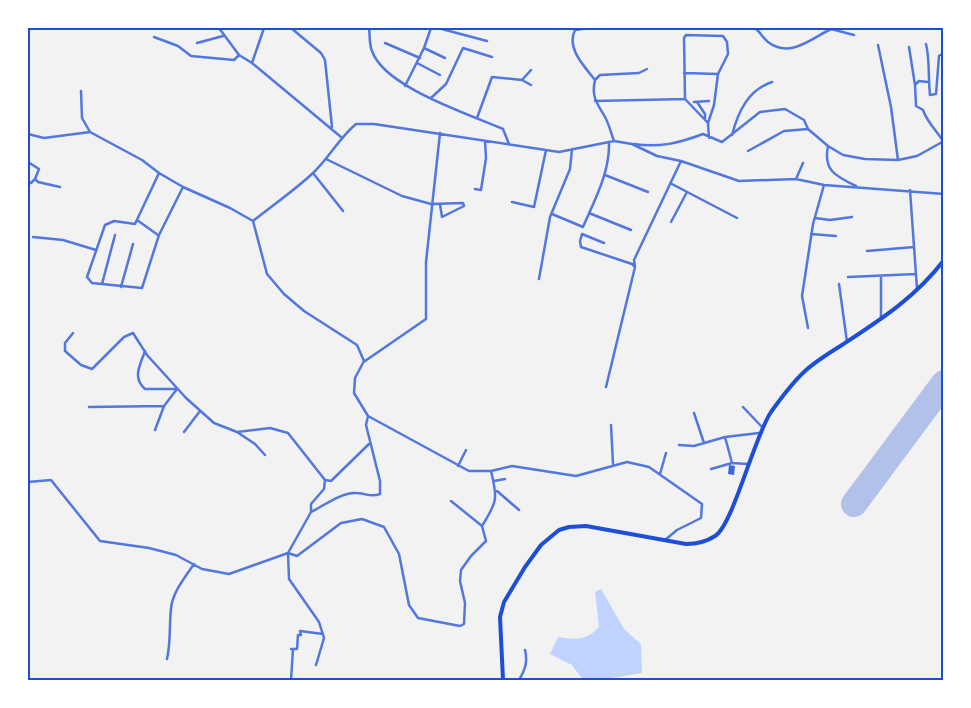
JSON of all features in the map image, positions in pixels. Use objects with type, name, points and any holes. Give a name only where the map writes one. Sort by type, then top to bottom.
[{"type":"highway","points":[[502,680],[500,617],[504,602],[525,567],[547,540],[559,530],[569,527],[586,526],[664,541],[698,544],[716,536],[732,507],[759,433],[779,400],[803,372],[917,292],[944,260]]},
{"type":"street","points":[[219,28],[223,36],[240,55],[341,136]]},
{"type":"street","points":[[252,63],[264,28]]},
{"type":"street","points":[[291,28],[321,53],[325,60],[332,129]]},
{"type":"street","points":[[369,28],[372,51],[386,70],[404,86],[502,129],[509,144]]},
{"type":"street","points":[[404,86],[420,58],[431,28]]},
{"type":"street","points":[[438,28],[446,28],[488,41]]},
{"type":"street","points":[[590,28],[575,30],[572,37],[572,46],[595,80]]},
{"type":"street","points":[[755,28],[769,43],[791,49],[808,44],[831,29],[854,35]]},
{"type":"street","points":[[708,122],[685,99],[684,38],[686,35],[723,36],[727,42],[728,54],[718,74],[714,105],[708,122],[709,138]]},
{"type":"street","points":[[197,42],[223,36]]},
{"type":"street","points":[[154,38],[178,46],[191,56],[234,60],[240,55]]},
{"type":"street","points":[[385,43],[420,58]]},
{"type":"street","points":[[926,44],[929,56],[928,82],[930,95],[936,94],[938,56],[942,54],[944,46]]},
{"type":"street","points":[[878,46],[891,107],[898,160]]},
{"type":"street","points":[[253,221],[313,174],[326,159],[341,136],[356,124],[374,124],[559,152],[614,141],[648,146],[676,144],[702,134],[722,142],[760,112],[785,109],[804,120],[808,129],[828,146],[843,155],[864,159],[898,160],[917,156],[943,141],[934,127],[927,121],[923,110],[916,106],[909,47]]},
{"type":"street","points":[[424,48],[445,58]]},
{"type":"street","points":[[431,98],[446,84],[464,48],[492,57]]},
{"type":"street","points":[[417,63],[440,75]]},
{"type":"street","points":[[614,141],[606,118],[594,101],[592,91],[595,80],[600,75],[639,73],[647,69]]},
{"type":"street","points":[[522,80],[531,70]]},
{"type":"street","points":[[684,73],[718,74]]},
{"type":"street","points":[[478,118],[492,77],[522,80],[531,86]]},
{"type":"street","points":[[915,85],[919,81],[928,82]]},
{"type":"street","points":[[731,136],[739,110],[761,86],[772,82]]},
{"type":"street","points":[[81,91],[82,118],[90,132],[142,160],[159,173],[183,187],[230,208],[253,221],[268,274],[284,294],[304,311],[357,345],[364,361]]},
{"type":"street","points":[[594,101],[685,99]]},
{"type":"street","points":[[705,119],[705,114],[695,102],[709,101]]},
{"type":"street","points":[[748,151],[784,131],[808,129]]},
{"type":"street","points":[[28,134],[44,138],[90,132]]},
{"type":"street","points":[[440,134],[426,262],[426,319],[364,361],[355,378],[354,393],[368,416],[438,453],[469,472],[491,471],[512,466],[576,476],[613,464],[627,462],[649,467],[702,504],[701,518],[677,530],[664,541]]},
{"type":"street","points":[[475,189],[481,190],[486,158],[485,141]]},
{"type":"street","points":[[552,214],[583,227],[610,159],[609,142]]},
{"type":"street","points":[[632,144],[657,156],[681,161],[739,181],[796,179],[824,185],[944,194]]},
{"type":"street","points":[[828,146],[825,162],[829,168],[841,179],[858,187]]},
{"type":"street","points":[[539,279],[552,214],[570,169],[572,149]]},
{"type":"street","points":[[512,202],[534,207],[546,150]]},
{"type":"street","points":[[326,159],[374,180],[402,196],[431,204],[440,204],[463,204],[464,206],[442,217],[440,204]]},
{"type":"street","points":[[606,387],[635,268],[634,260],[681,161]]},
{"type":"street","points":[[28,162],[39,169],[31,183],[28,182]]},
{"type":"street","points":[[796,179],[803,163]]},
{"type":"street","points":[[159,173],[135,224],[114,221],[105,225],[87,277],[92,283],[142,288],[159,235],[183,187]]},
{"type":"street","points":[[313,174],[342,211]]},
{"type":"street","points":[[605,175],[648,192]]},
{"type":"street","points":[[34,179],[60,187]]},
{"type":"street","points":[[670,183],[737,218]]},
{"type":"street","points":[[808,328],[802,296],[811,234],[824,185]]},
{"type":"street","points":[[910,190],[917,292]]},
{"type":"street","points":[[671,222],[688,192]]},
{"type":"street","points":[[589,213],[631,230]]},
{"type":"street","points":[[815,218],[830,220],[852,217]]},
{"type":"street","points":[[137,220],[159,235]]},
{"type":"street","points":[[604,243],[582,234],[580,241],[581,247],[632,264],[635,268]]},
{"type":"street","points":[[811,234],[836,236]]},
{"type":"street","points":[[102,284],[115,235]]},
{"type":"street","points":[[33,237],[63,240],[96,250]]},
{"type":"street","points":[[120,287],[133,244]]},
{"type":"street","points":[[867,251],[914,248]]},
{"type":"street","points":[[848,277],[916,274]]},
{"type":"street","points":[[881,276],[881,318]]},
{"type":"street","points":[[839,284],[847,342]]},
{"type":"street","points":[[73,333],[65,343],[65,351],[81,365],[92,369],[124,337],[133,333],[145,351],[177,389],[200,411],[214,423],[237,432],[255,444],[265,455]]},
{"type":"street","points":[[145,351],[136,375],[138,382],[146,389],[177,389]]},
{"type":"street","points":[[155,430],[164,406],[177,389]]},
{"type":"street","points":[[90,408],[164,406]]},
{"type":"street","points":[[743,407],[762,427]]},
{"type":"street","points":[[184,432],[200,411]]},
{"type":"street","points":[[694,413],[704,443]]},
{"type":"street","points":[[311,512],[355,493],[372,497],[380,494],[380,480],[369,444],[366,425],[368,416]]},
{"type":"street","points":[[611,425],[613,464]]},
{"type":"street","points":[[237,432],[270,428],[288,433],[325,480],[331,482],[369,444]]},
{"type":"street","points":[[679,445],[704,443],[725,437],[759,433]]},
{"type":"street","points":[[725,437],[732,463]]},
{"type":"street","points":[[458,466],[466,450]]},
{"type":"street","points":[[660,474],[666,453]]},
{"type":"street","points":[[711,469],[732,463],[748,464]]},
{"type":"street","points":[[482,526],[494,508],[496,490],[491,471]]},
{"type":"street","points":[[494,481],[505,479]]},
{"type":"street","points":[[28,482],[51,480],[100,541],[149,548],[176,555],[202,569],[229,574],[288,553],[297,556],[341,523],[362,519],[384,527],[398,554],[409,606],[418,618],[460,626],[464,624],[465,603],[460,581],[461,570],[471,556],[486,542],[482,526],[451,501]]},
{"type":"street","points":[[316,665],[324,638],[323,634],[319,622],[289,579],[288,553],[311,512],[311,504],[324,489],[325,480]]},
{"type":"street","points":[[496,490],[519,510]]},
{"type":"street","points":[[167,659],[171,640],[171,607],[180,584],[194,564]]},
{"type":"street","points":[[291,680],[292,649],[297,649],[300,631],[323,634]]},
{"type":"street","points":[[519,680],[525,671],[527,658],[525,650]]},
{"type":"water","points":[[601,589],[624,629],[641,644],[642,673],[599,680],[583,680],[572,665],[550,654],[558,637],[570,639],[585,637],[599,627],[595,592]]},
{"type":"building","points":[[729,465],[735,466],[734,475],[728,474]]},
{"type":"runway","points":[[854,504],[944,383]]}]
